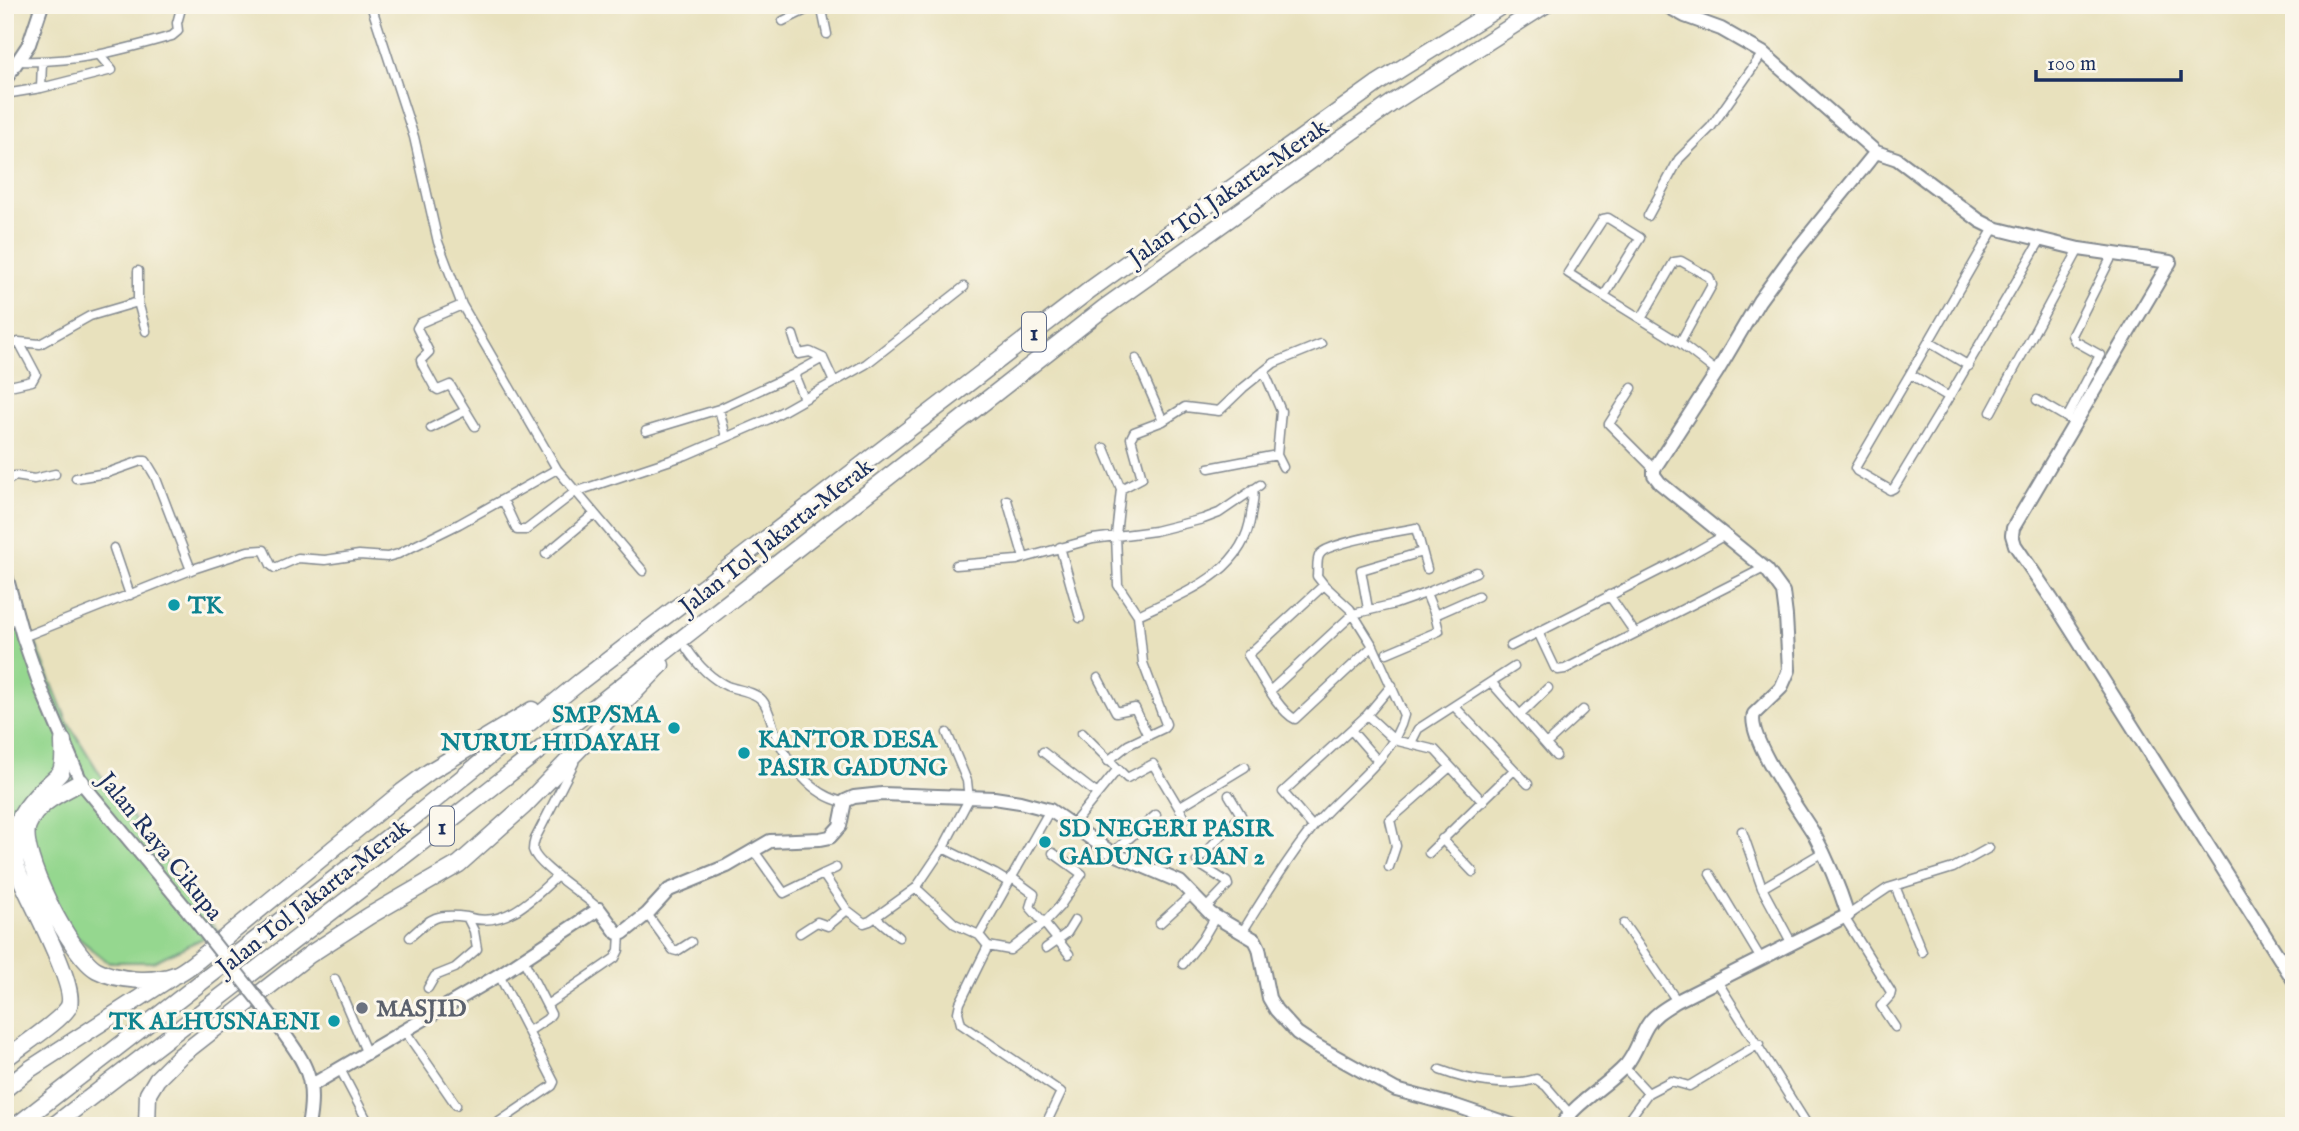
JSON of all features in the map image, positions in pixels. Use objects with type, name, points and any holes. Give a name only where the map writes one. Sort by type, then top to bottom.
[{"type":"highway","name":"Jalan Tol Jakarta–Merak","points":[[16,1126],[419,813],[581,681],[1091,289],[1378,83],[1503,5]]},
{"type":"highway","name":"Jalan Tol Jakarta–Merak","points":[[53,1126],[683,645],[1104,308],[1392,103],[1545,5]]},
{"type":"highway","points":[[147,1126],[148,1094],[157,1079],[180,1056],[309,955],[369,916],[459,864],[524,806],[683,645]]},
{"type":"highway","points":[[5,1089],[30,1069],[198,960],[352,831],[429,772],[581,681]]},
{"type":"highway","points":[[5,1059],[58,1018],[70,1003],[58,960],[18,873],[13,842],[15,828],[22,813],[60,773],[63,741]]},
{"type":"highway","points":[[81,782],[47,800],[27,827],[27,848],[49,904],[95,970],[139,980],[176,975]]},
{"type":"street","points":[[5,80],[29,44],[42,5]]},
{"type":"street","points":[[19,61],[42,62],[100,56],[178,33],[177,23],[182,5]]},
{"type":"street","points":[[371,5],[414,137],[438,242],[462,304],[557,469],[643,571]]},
{"type":"street","points":[[783,22],[818,5],[827,34]]},
{"type":"street","points":[[1665,5],[1685,16],[1721,29],[1763,53],[1875,152],[1897,159],[1970,215],[1994,228],[2079,249],[2170,262],[2071,420],[2013,528],[2012,535],[2015,545],[2052,598],[2294,981]]},
{"type":"street","points":[[1648,216],[1679,159],[1711,127],[1763,53]]},
{"type":"street","points":[[5,94],[112,70],[100,56]]},
{"type":"street","points":[[41,88],[42,62]]},
{"type":"street","points":[[1875,152],[1759,301],[1654,469],[1654,475],[1660,483],[1764,568],[1783,592],[1790,661],[1784,683],[1754,713],[1753,725],[1770,762],[1823,852],[1837,882],[1846,916],[1891,992],[1881,1006],[1895,1027]]},
{"type":"street","points":[[1604,296],[1640,238],[1606,218],[1602,219],[1568,273],[1604,296],[1679,343],[1717,372]]},
{"type":"street","points":[[1994,228],[1856,465],[1857,471],[1886,489],[1894,488],[1969,366],[2041,239]]},
{"type":"street","points":[[1991,412],[2079,249]]},
{"type":"street","points":[[2071,420],[2100,355],[2075,341],[2072,335],[2113,254]]},
{"type":"street","points":[[1641,319],[1674,262],[1681,261],[1709,277],[1712,285],[1679,343]]},
{"type":"street","points":[[138,271],[138,302],[146,331]]},
{"type":"street","points":[[503,500],[513,526],[523,531],[575,492],[686,455],[769,419],[866,364],[964,287]]},
{"type":"street","points":[[5,346],[19,342],[40,344],[90,316],[138,302]]},
{"type":"street","points":[[462,304],[420,323],[417,328],[429,352],[421,360],[422,364],[435,388],[438,390],[450,385],[475,426]]},
{"type":"street","points":[[793,335],[800,354],[810,352],[823,358],[834,382]]},
{"type":"street","points":[[5,387],[32,381],[36,374],[19,342]]},
{"type":"street","points":[[1929,342],[1969,366]]},
{"type":"street","points":[[1121,489],[1142,478],[1131,435],[1163,421],[1185,407],[1219,411],[1242,388],[1274,363],[1321,344]]},
{"type":"street","points":[[646,431],[719,409],[823,358]]},
{"type":"street","points":[[1136,359],[1163,421]]},
{"type":"street","points":[[1264,371],[1281,411],[1277,455],[1283,467]]},
{"type":"street","points":[[794,374],[804,399]]},
{"type":"street","points":[[1910,374],[1949,397]]},
{"type":"street","points":[[1633,388],[1609,424],[1654,469]]},
{"type":"street","points":[[2037,400],[2071,420]]},
{"type":"street","points":[[719,409],[726,437]]},
{"type":"street","points":[[431,428],[465,411]]},
{"type":"street","points":[[1104,449],[1121,489],[1116,536],[1118,585],[1138,615],[1143,663],[1166,724],[1164,728],[1128,745],[1108,761]]},
{"type":"street","points":[[1209,468],[1277,455]]},
{"type":"street","points":[[76,478],[107,474],[146,461],[155,477],[191,570]]},
{"type":"street","points":[[23,638],[191,570],[260,549],[264,550],[275,568],[298,558],[325,560],[359,555],[392,556],[503,500],[557,469]]},
{"type":"street","points":[[5,482],[18,476],[34,479],[55,474]]},
{"type":"street","points":[[956,565],[996,563],[1024,558],[1060,547],[1155,531],[1210,517],[1257,487],[1249,535],[1224,569],[1192,589],[1138,615]]},
{"type":"street","points":[[1007,500],[1024,558]]},
{"type":"street","points":[[546,554],[594,514]]},
{"type":"street","points":[[1243,931],[1284,864],[1313,827],[1395,740],[1404,715],[1392,685],[1355,614],[1317,576],[1320,554],[1343,543],[1416,528],[1427,569]]},
{"type":"street","points":[[1511,646],[1725,535]]},
{"type":"street","points":[[1060,547],[1080,618]]},
{"type":"street","points":[[114,548],[130,595]]},
{"type":"street","points":[[1367,609],[1361,570],[1422,552]]},
{"type":"street","points":[[1538,632],[1555,668],[1565,669],[1764,568]]},
{"type":"street","name":"Jalan Raya Cikupa","points":[[5,572],[11,621],[23,638],[54,723],[81,782],[275,1021],[302,1060],[312,1085]]},
{"type":"street","points":[[1270,691],[1355,614],[1426,593],[1476,572]]},
{"type":"street","points":[[1324,585],[1248,655],[1270,691],[1291,718],[1295,719],[1373,646]]},
{"type":"street","points":[[1387,653],[1438,631],[1426,593]]},
{"type":"street","points":[[1435,615],[1478,596]]},
{"type":"street","points":[[1609,596],[1635,633]]},
{"type":"street","points":[[683,645],[696,663],[726,685],[759,696],[766,705],[776,735],[789,760],[807,781],[824,795],[844,802],[854,797],[882,794],[994,798],[1050,810],[1112,853],[1174,879],[1210,913],[1243,931],[1258,944],[1269,998],[1276,1010],[1297,1032],[1315,1045],[1396,1090],[1515,1126]]},
{"type":"street","points":[[1409,742],[1418,729],[1514,667]]},
{"type":"street","points":[[1098,678],[1116,712],[1135,708],[1137,710],[1148,736]]},
{"type":"street","points":[[1491,682],[1556,756]]},
{"type":"street","points":[[1313,827],[1283,792],[1367,715],[1392,685]]},
{"type":"street","points":[[1520,715],[1548,688]]},
{"type":"street","points":[[1454,706],[1528,783]]},
{"type":"street","points":[[1546,744],[1583,710]]},
{"type":"street","points":[[1367,715],[1395,740],[1432,748],[1483,802]]},
{"type":"street","points":[[1351,730],[1377,760]]},
{"type":"street","points":[[823,874],[847,910],[864,923],[876,918],[916,888],[943,848],[970,799],[967,781],[947,733]]},
{"type":"street","points":[[1082,733],[1117,770],[1129,778],[1153,764],[1185,818]]},
{"type":"street","points":[[548,1004],[615,958],[619,950],[620,934],[598,908],[557,876],[534,853],[535,839],[586,742]]},
{"type":"street","points":[[1043,752],[1096,793]]},
{"type":"street","points":[[1179,807],[1245,767]]},
{"type":"street","points":[[1388,867],[1396,846],[1390,820],[1450,767]]},
{"type":"street","points":[[1073,824],[1117,770]]},
{"type":"street","points":[[1429,853],[1514,770]]},
{"type":"street","points":[[1183,964],[1202,940],[1210,913],[1228,885],[1197,861],[1241,816],[1229,795]]},
{"type":"street","points":[[620,934],[647,914],[669,890],[727,866],[770,841],[830,837],[840,826],[844,802]]},
{"type":"street","points":[[979,935],[1050,810]]},
{"type":"street","points":[[1112,853],[1156,815]]},
{"type":"street","points":[[1742,831],[1762,888],[1791,942]]},
{"type":"street","points":[[1442,839],[1473,872]]},
{"type":"street","points":[[943,848],[1034,894],[1030,907],[1069,954]]},
{"type":"street","points":[[1561,1126],[1570,1114],[1624,1067],[1637,1049],[1653,1017],[1677,1001],[1846,916],[1895,886],[1953,868],[1989,848]]},
{"type":"street","points":[[754,851],[784,893],[836,868]]},
{"type":"street","points":[[1762,888],[1823,852]]},
{"type":"street","points":[[916,888],[955,924],[979,935],[988,946],[1010,950],[1044,923],[1060,906],[1082,874],[1053,853]]},
{"type":"street","points":[[1710,874],[1761,959]]},
{"type":"street","points":[[410,937],[434,916],[447,915],[485,922],[501,918],[526,904],[557,876]]},
{"type":"street","points":[[1895,886],[1922,952]]},
{"type":"street","points":[[1160,923],[1192,894]]},
{"type":"street","points":[[308,1126],[312,1085],[499,975],[598,908]]},
{"type":"street","points":[[800,933],[817,922],[828,926],[847,910]]},
{"type":"street","points":[[647,914],[673,950],[677,951],[691,942]]},
{"type":"street","points":[[428,988],[435,976],[455,968],[477,949],[474,930],[467,918]]},
{"type":"street","points":[[876,918],[899,937]]},
{"type":"street","points":[[1046,948],[1070,930],[1075,920]]},
{"type":"street","points":[[1624,924],[1677,1001]]},
{"type":"street","points":[[988,946],[960,1003],[958,1012],[961,1024],[1061,1092],[1045,1126]]},
{"type":"street","points":[[523,959],[548,1004],[550,1017],[529,1031]]},
{"type":"street","points":[[494,1126],[554,1082],[499,975]]},
{"type":"street","points":[[335,979],[367,1054]]},
{"type":"street","points":[[1717,981],[1808,1126]]},
{"type":"street","points":[[405,1031],[456,1105]]},
{"type":"street","points":[[1624,1126],[1648,1093],[1671,1081],[1689,1086],[1759,1044]]},
{"type":"street","points":[[1624,1067],[1648,1093]]},
{"type":"street","points":[[340,1069],[370,1126]]},
{"type":"street","points":[[1440,1070],[1487,1081],[1521,1083],[1538,1080],[1570,1114]]},
{"type":"green space","points":[[19,603],[67,721],[100,774],[218,931],[153,962],[108,962],[71,932],[25,849],[5,851],[5,607]]},
{"type":"place","name":"TK","points":[[174,605]]},
{"type":"place","name":"SMP/SMA NURUL HIDAYAH","points":[[674,728]]},
{"type":"place","name":"KANTOR DESA PASIR GADUNG","points":[[744,753]]},
{"type":"place","name":"SD NEGERI PASIR GADUNG 1 DAN 2","points":[[1045,842]]},
{"type":"place","name":"MASJID","points":[[362,1008]]},
{"type":"place","name":"TK ALHUSNAENI","points":[[334,1021]]}]
